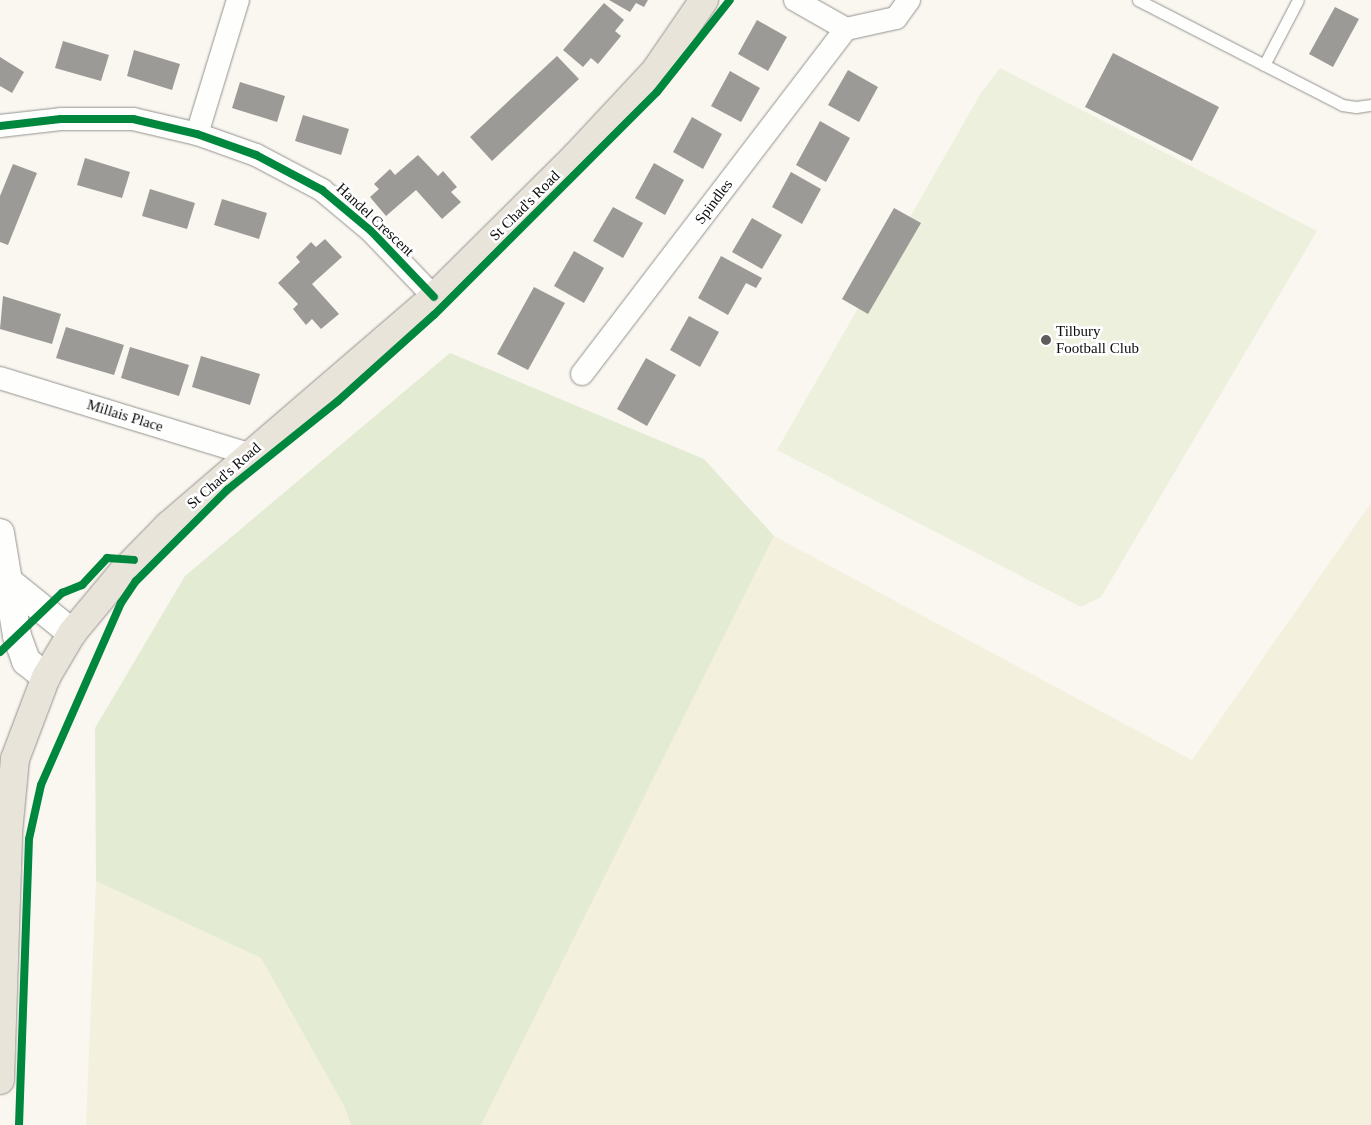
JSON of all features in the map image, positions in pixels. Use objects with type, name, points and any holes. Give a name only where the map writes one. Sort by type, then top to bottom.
[{"type":"main road","name":"St Chad's Road","points":[[0,1080],[4,833],[15,760],[46,677],[72,632],[122,573],[168,526],[249,454],[434,297],[575,157],[656,70],[704,0]]},
{"type":"street","points":[[197,134],[238,0]]},
{"type":"street","points":[[795,0],[846,29],[896,18],[909,0]]},
{"type":"street","name":"Spindles","points":[[582,374],[846,29]]},
{"type":"street","name":"Handel Crescent","points":[[0,126],[61,119],[133,119],[197,134],[256,156],[322,190],[371,231],[434,297]]},
{"type":"street","name":"Millais Place","points":[[0,378],[249,454]]},
{"type":"street","points":[[0,533],[10,583],[9,598],[26,661],[46,677]]},
{"type":"street","points":[[10,583],[72,632]]},
{"type":"lane","points":[[1264,65],[1298,0]]},
{"type":"lane","points":[[1144,1],[1342,105],[1356,107],[1371,105]]},
{"type":"shaded area","points":[[1371,503],[1371,1125],[481,1125],[774,536],[1192,760]]},
{"type":"shaded area","points":[[96,881],[261,958],[345,1108],[351,1125],[86,1125]]},
{"type":"green space","name":"Tilbury Football Club","points":[[1000,68],[1317,231],[1101,597],[1081,607],[777,450],[981,93]]},
{"type":"green space","points":[[450,353],[704,459],[774,536],[481,1125],[351,1125],[345,1108],[261,958],[96,881],[95,728],[185,576]]},
{"type":"building","points":[[609,0],[648,0],[644,7],[636,3],[630,12]]},
{"type":"building","points":[[604,3],[624,20],[615,31],[621,36],[598,64],[591,58],[583,67],[563,50]]},
{"type":"building","points":[[1335,7],[1359,19],[1333,67],[1309,54]]},
{"type":"building","points":[[757,20],[787,37],[768,71],[738,54]]},
{"type":"building","points":[[63,41],[109,55],[101,81],[55,68]]},
{"type":"building","points":[[134,50],[180,64],[172,90],[127,76]]},
{"type":"building","points":[[1113,53],[1219,107],[1192,161],[1085,107]]},
{"type":"building","points":[[557,56],[579,79],[492,161],[470,137]]},
{"type":"building","points":[[0,57],[24,72],[12,93],[0,86]]},
{"type":"building","points":[[848,70],[878,87],[859,122],[828,105]]},
{"type":"building","points":[[730,71],[760,88],[741,122],[711,106]]},
{"type":"building","points":[[240,82],[285,96],[277,122],[232,108]]},
{"type":"building","points":[[303,115],[349,129],[341,155],[295,141]]},
{"type":"building","points":[[692,117],[722,134],[703,169],[673,152]]},
{"type":"building","points":[[820,121],[850,138],[826,182],[796,165]]},
{"type":"building","points":[[418,155],[438,176],[443,171],[457,187],[451,192],[461,202],[442,219],[416,190],[386,216],[370,197],[379,189],[374,184],[390,169],[395,175]]},
{"type":"building","points":[[85,158],[130,172],[122,198],[77,185]]},
{"type":"building","points":[[654,163],[684,180],[665,215],[635,198]]},
{"type":"building","points":[[13,164],[37,173],[8,245],[0,242],[0,196]]},
{"type":"building","points":[[791,172],[821,189],[802,224],[772,207]]},
{"type":"building","points":[[150,189],[195,203],[187,229],[142,216]]},
{"type":"building","points":[[222,199],[267,213],[259,239],[214,225]]},
{"type":"building","points":[[613,207],[643,223],[623,258],[593,241]]},
{"type":"building","points":[[894,208],[921,223],[868,314],[842,299]]},
{"type":"building","points":[[752,218],[782,235],[762,269],[732,252]]},
{"type":"building","points":[[325,239],[342,257],[312,284],[339,314],[321,329],[312,319],[306,325],[293,309],[298,304],[278,283],[300,262],[296,257],[311,242],[316,247]]},
{"type":"building","points":[[574,251],[604,268],[584,303],[554,286]]},
{"type":"building","points":[[721,256],[762,278],[756,288],[746,283],[728,315],[698,298]]},
{"type":"building","points":[[534,287],[565,303],[528,370],[497,354]]},
{"type":"building","points":[[3,296],[61,314],[52,344],[0,329]]},
{"type":"building","points":[[689,316],[719,332],[700,367],[670,350]]},
{"type":"building","points":[[66,327],[124,345],[114,375],[56,358]]},
{"type":"building","points":[[130,347],[189,365],[179,396],[121,378]]},
{"type":"building","points":[[201,356],[260,374],[250,405],[192,387]]},
{"type":"building","points":[[646,358],[676,375],[647,426],[617,409]]},
{"type":"cycle path","points":[[19,1125],[29,839],[41,785],[121,603],[136,581],[227,490],[338,401],[434,315],[657,92],[730,0]]},
{"type":"cycle path","points":[[0,126],[61,119],[133,119],[197,134],[256,155],[322,190],[371,231],[434,297]]},
{"type":"cycle path","points":[[0,652],[62,593],[82,585],[107,558],[134,560]]},
{"type":"place","name":"Tilbury Football Club","points":[[1046,340]]}]
